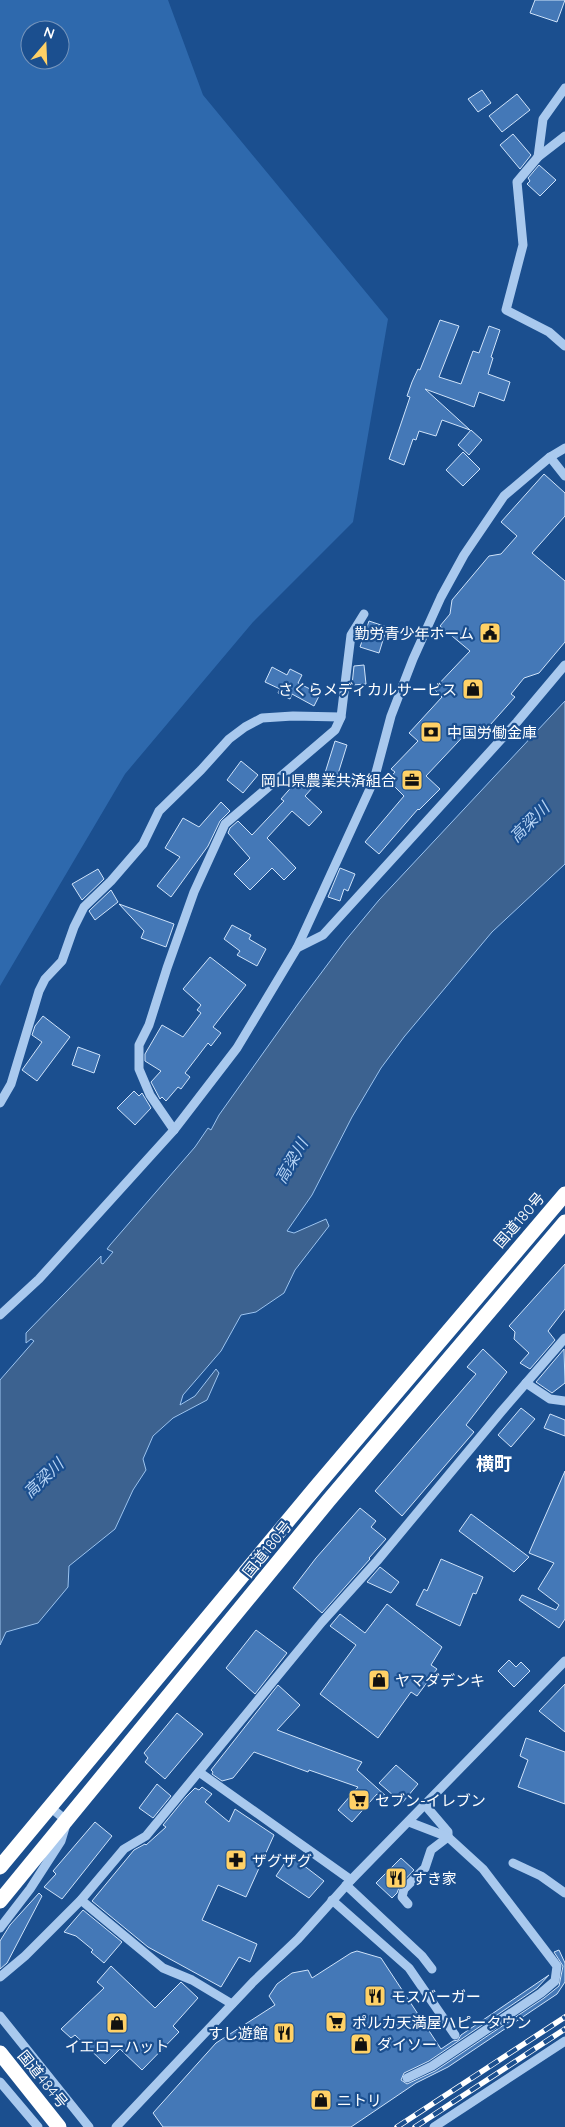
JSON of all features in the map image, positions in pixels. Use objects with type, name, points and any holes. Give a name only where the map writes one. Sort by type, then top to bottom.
[{"type":"highway","name":"国道180号","points":[[0,1867],[316,1487],[565,1194]]},
{"type":"highway","name":"国道180号","points":[[0,1901],[330,1500],[565,1222]]},
{"type":"highway","name":"国道484号","points":[[0,2053],[59,2127]]},
{"type":"street","points":[[538,157],[543,119],[565,88]]},
{"type":"street","points":[[565,136],[538,157],[517,182],[523,245],[506,310],[549,332],[565,346]]},
{"type":"street","points":[[0,1315],[39,1279],[174,1130],[237,1048],[298,948],[374,780],[391,716],[412,659],[441,597],[464,556],[504,496],[565,448]]},
{"type":"street","points":[[550,458],[565,476]]},
{"type":"street","points":[[174,1130],[150,1095],[143,1078],[140,1069],[140,1045],[149,1025],[194,892],[226,824],[335,730],[341,717],[351,635],[364,614]]},
{"type":"street","points":[[298,948],[323,935],[517,722],[565,665]]},
{"type":"street","points":[[0,1103],[10,1084],[39,991],[45,979],[62,961],[84,906],[111,881],[142,844],[160,811],[229,739],[245,727],[262,718],[293,716],[341,717]]},
{"type":"street","points":[[0,1977],[25,1956],[81,1900],[124,1849],[146,1836],[322,1622],[377,1562],[565,1338]]},
{"type":"street","points":[[526,1383],[550,1399],[565,1401]]},
{"type":"street","points":[[116,2127],[232,2004],[298,1939],[349,1882],[565,1661]]},
{"type":"street","points":[[199,1772],[349,1882],[422,1956],[432,1969]]},
{"type":"street","points":[[425,1805],[448,1832],[448,1838]]},
{"type":"street","points":[[0,1928],[62,1841],[67,1821],[50,1806]]},
{"type":"street","points":[[407,2078],[432,2066],[541,1993],[555,1981],[557,1966],[483,1869],[448,1838],[409,1822]]},
{"type":"street","points":[[408,1904],[402,1898],[404,1889],[425,1872],[431,1850],[448,1838]]},
{"type":"street","points":[[513,1863],[541,1876],[565,1893]]},
{"type":"street","points":[[81,1900],[163,1968],[192,1980],[232,2004]]},
{"type":"street","points":[[332,1900],[408,1968],[455,2035]]},
{"type":"street","points":[[0,2016],[89,2127]]},
{"type":"street","points":[[434,2127],[565,2041]]},
{"type":"street","points":[[0,2082],[38,2127]]},
{"type":"shaded area","points":[[0,0],[168,0],[203,95],[388,319],[353,522],[253,622],[125,774],[0,986]]},
{"type":"water","name":"高梁川","points":[[565,701],[565,864],[492,932],[404,1037],[381,1068],[352,1117],[312,1195],[287,1231],[294,1233],[326,1219],[329,1226],[295,1270],[284,1293],[256,1312],[241,1315],[221,1351],[183,1395],[180,1405],[195,1396],[216,1369],[219,1373],[207,1400],[173,1418],[153,1436],[143,1459],[146,1470],[133,1490],[115,1529],[69,1566],[68,1587],[38,1623],[6,1632],[0,1645],[0,1380],[34,1341],[31,1339],[26,1343],[26,1333],[101,1256],[101,1263],[103,1264],[113,1252],[107,1249],[110,1245],[195,1147],[208,1128],[211,1130],[219,1115],[345,941],[379,900]]},
{"type":"building","points":[[535,0],[565,0],[557,22],[530,13]]},
{"type":"building","points":[[482,90],[491,103],[478,112],[468,99]]},
{"type":"building","points":[[517,94],[530,110],[502,132],[489,116]]},
{"type":"building","points":[[513,134],[531,155],[520,169],[500,145]]},
{"type":"building","points":[[539,165],[556,180],[540,196],[527,184],[530,181],[528,178]]},
{"type":"building","points":[[440,320],[459,326],[439,377],[461,384],[473,351],[479,353],[489,326],[500,330],[491,357],[493,358],[488,374],[510,382],[504,401],[479,392],[474,407],[425,389],[470,430],[442,420],[436,436],[419,431],[416,440],[413,439],[404,465],[389,459],[410,397],[407,396],[412,382],[418,369],[420,370]]},
{"type":"building","points":[[471,430],[482,440],[469,455],[458,445]]},
{"type":"building","points":[[463,452],[480,469],[463,486],[446,470]]},
{"type":"building","points":[[544,474],[565,493],[565,516],[532,553],[565,581],[565,642],[539,673],[524,678],[511,694],[515,697],[482,734],[473,726],[426,776],[440,789],[418,809],[379,854],[365,842],[404,796],[388,780],[395,772],[391,769],[418,741],[409,733],[442,697],[434,689],[470,651],[440,626],[450,614],[452,600],[489,556],[501,554],[517,536],[501,522]]},
{"type":"building","points":[[369,621],[387,627],[379,653],[360,647]]},
{"type":"building","points":[[364,665],[366,684],[352,685],[354,666]]},
{"type":"building","points":[[272,667],[287,675],[290,669],[302,675],[298,683],[320,694],[314,706],[292,694],[290,699],[278,693],[280,689],[265,682]]},
{"type":"building","points":[[335,741],[347,745],[337,777],[325,773]]},
{"type":"building","points":[[241,761],[258,775],[243,793],[227,780]]},
{"type":"building","points":[[302,775],[314,786],[305,796],[322,812],[309,826],[292,811],[267,838],[296,868],[284,880],[272,868],[250,890],[234,874],[250,858],[228,833],[230,828],[238,821],[252,835],[284,801],[281,799]]},
{"type":"building","points":[[221,802],[230,811],[220,821],[208,846],[171,897],[157,886],[180,857],[165,848],[183,818],[199,827]]},
{"type":"building","points":[[340,868],[355,874],[348,891],[344,889],[340,901],[328,897]]},
{"type":"building","points":[[98,869],[104,879],[82,900],[72,884]]},
{"type":"building","points":[[111,890],[118,902],[95,920],[89,911]]},
{"type":"building","points":[[119,904],[174,924],[166,947],[141,938],[144,931]]},
{"type":"building","points":[[232,925],[251,935],[249,939],[266,949],[257,966],[237,955],[240,951],[224,939]]},
{"type":"building","points":[[210,957],[246,985],[213,1027],[221,1033],[211,1046],[208,1043],[185,1073],[190,1077],[181,1089],[178,1087],[166,1101],[162,1097],[160,1099],[151,1082],[161,1071],[145,1061],[145,1054],[162,1025],[183,1037],[201,1013],[197,1010],[201,1005],[183,989]]},
{"type":"building","points":[[43,1016],[70,1037],[37,1081],[22,1070],[42,1042],[32,1035],[35,1026]]},
{"type":"building","points":[[78,1047],[100,1055],[94,1073],[72,1065]]},
{"type":"building","points":[[134,1091],[139,1096],[142,1093],[151,1108],[135,1125],[117,1108]]},
{"type":"building","points":[[565,1264],[565,1309],[548,1331],[555,1340],[530,1369],[520,1363],[529,1353],[514,1339],[515,1332],[509,1326]]},
{"type":"building","points":[[483,1349],[507,1372],[466,1425],[474,1432],[402,1516],[375,1491],[476,1374],[467,1367]]},
{"type":"building","points":[[564,1349],[565,1383],[552,1393],[536,1382]]},
{"type":"building","points":[[521,1408],[535,1419],[511,1447],[498,1435]]},
{"type":"building","points":[[550,1414],[565,1420],[565,1436],[544,1428]]},
{"type":"building","points":[[565,1471],[565,1619],[559,1628],[519,1600],[522,1595],[556,1610],[559,1605],[538,1589],[554,1563],[529,1553]]},
{"type":"building","points":[[360,1508],[376,1521],[371,1527],[386,1539],[322,1613],[293,1588],[316,1558]]},
{"type":"building","points":[[471,1514],[529,1557],[514,1572],[459,1531]]},
{"type":"building","points":[[441,1559],[483,1577],[476,1594],[473,1593],[460,1626],[416,1605],[424,1589],[427,1591]]},
{"type":"building","points":[[380,1567],[399,1582],[391,1593],[367,1582]]},
{"type":"building","name":"ヤマダデンキ","points":[[387,1604],[442,1647],[431,1665],[437,1669],[417,1696],[411,1692],[378,1738],[320,1694],[356,1645],[330,1626],[340,1614],[365,1633]]},
{"type":"building","points":[[256,1630],[287,1653],[255,1694],[226,1668]]},
{"type":"building","points":[[509,1660],[516,1667],[521,1662],[530,1671],[514,1687],[498,1671]]},
{"type":"building","points":[[565,1684],[565,1732],[539,1711]]},
{"type":"building","points":[[278,1685],[300,1705],[277,1730],[362,1762],[357,1770],[387,1797],[377,1794],[352,1822],[338,1810],[358,1787],[309,1770],[308,1772],[254,1752],[233,1778],[222,1781],[212,1774],[211,1770]]},
{"type":"building","points":[[177,1713],[203,1734],[165,1779],[145,1762],[148,1758],[144,1753]]},
{"type":"building","points":[[526,1738],[565,1752],[565,1804],[518,1787],[528,1760],[520,1756]]},
{"type":"building","points":[[396,1765],[418,1784],[402,1803],[379,1783]]},
{"type":"building","points":[[157,1784],[171,1796],[153,1818],[139,1808]]},
{"type":"building","points":[[202,1787],[212,1794],[205,1802],[229,1822],[235,1809],[274,1835],[246,1897],[218,1885],[202,1920],[257,1944],[250,1962],[239,1957],[221,1987],[148,1947],[92,1901],[134,1850],[146,1845],[166,1827],[163,1825],[186,1797],[195,1788],[199,1790]]},
{"type":"building","points":[[95,1822],[112,1836],[62,1899],[44,1887],[56,1874],[53,1871]]},
{"type":"building","points":[[290,1855],[324,1881],[309,1898],[276,1876]]},
{"type":"building","name":"すき家","points":[[401,1858],[414,1870],[400,1885],[397,1893],[392,1898],[376,1883]]},
{"type":"building","points":[[39,1893],[42,1896],[7,1963],[0,1969],[0,1941],[10,1925]]},
{"type":"building","points":[[83,1910],[122,1942],[104,1963],[91,1952],[93,1950],[76,1936],[64,1932]]},
{"type":"building","name":"ポルカ天満屋ハピータウン","points":[[559,1950],[565,1963],[565,1982],[557,1994],[448,2067],[416,2083],[351,2127],[163,2127],[153,2113],[216,2043],[275,2005],[269,1996],[277,1984],[292,1973],[308,1970],[312,1978],[357,1951],[381,1958],[441,2049],[458,2040],[461,2035],[549,1975],[537,1988],[429,2061],[404,2073],[401,2080],[407,2084],[435,2071],[559,1986],[563,1966],[554,1952]]},
{"type":"building","name":"イエローハット","points":[[111,1966],[155,2008],[181,1982],[198,1998],[173,2026],[179,2032],[142,2070],[120,2049],[105,2064],[75,2035],[71,2038],[61,2029],[104,1988],[97,1982]]},
{"type":"railway","points":[[397,2127],[565,2017]]},
{"type":"railway","points":[[415,2127],[565,2029]]},
{"type":"place","name":"勤労青少年ホーム","points":[[490,633]]},
{"type":"place","name":"さくらメディカルサービス","points":[[473,689]]},
{"type":"place","name":"中国労働金庫","points":[[431,732]]},
{"type":"place","name":"岡山県農業共済組合","points":[[412,780]]},
{"type":"place","name":"ヤマダデンキ","points":[[379,1680]]},
{"type":"place","name":"セブン-イレブン","points":[[359,1800]]},
{"type":"place","name":"ザグザグ","points":[[236,1860]]},
{"type":"place","name":"すき家","points":[[396,1878]]},
{"type":"place","name":"モスバーガー","points":[[375,1996]]},
{"type":"place","name":"ポルカ天満屋ハピータウン","points":[[336,2022]]},
{"type":"place","name":"イエローハット","points":[[117,2023]]},
{"type":"place","name":"すし遊館","points":[[284,2033]]},
{"type":"place","name":"ダイソー","points":[[361,2044]]},
{"type":"place","name":"ニトリ","points":[[321,2100]]},
{"type":"district","name":"横町","points":[[494,1463]]}]
